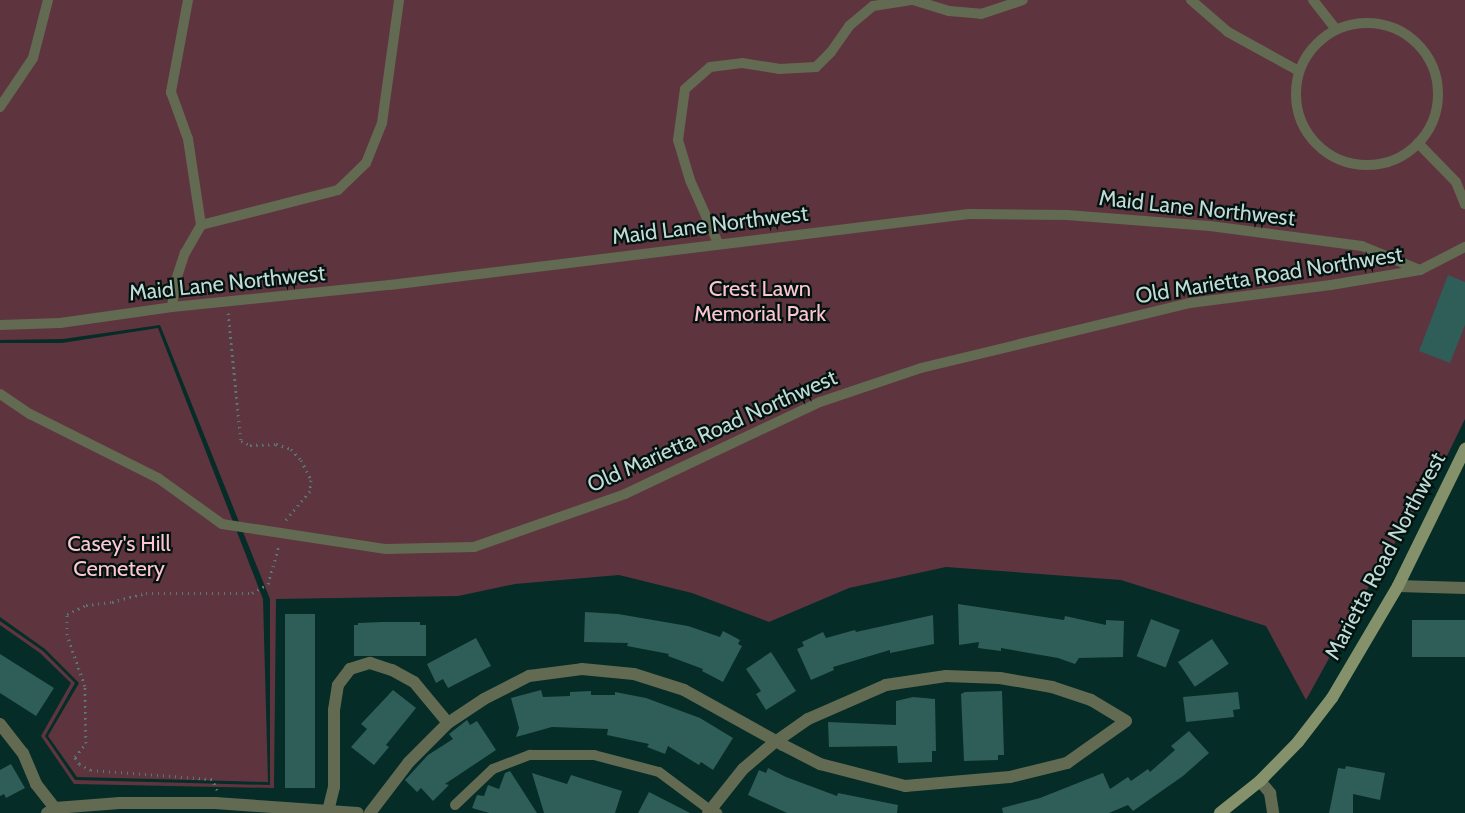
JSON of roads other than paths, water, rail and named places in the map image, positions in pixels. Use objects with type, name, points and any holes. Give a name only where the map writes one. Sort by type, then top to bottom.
[{"type":"main road","name":"Marietta Road Northwest","points":[[1220,813],[1260,781],[1298,742],[1332,698],[1398,586],[1465,449]]},
{"type":"street","points":[[1398,586],[1465,588]]},
{"type":"street","points":[[328,811],[334,787],[334,710],[338,685],[350,669],[370,663],[414,682],[448,723]]},
{"type":"street","points":[[370,813],[409,762],[448,723],[484,699],[529,676],[582,669],[634,674],[684,690],[776,741],[820,764],[905,786],[1010,777],[1067,763],[1126,721],[1091,700],[1052,687],[1000,678],[946,676],[886,685],[808,719],[776,741],[743,769],[712,812]]},
{"type":"street","points":[[0,724],[23,753],[51,811],[120,803],[215,803],[358,813]]},
{"type":"street","points":[[1260,781],[1270,793],[1273,813]]},
{"type":"lane","points":[[0,107],[33,58],[48,0]]},
{"type":"lane","points":[[172,307],[175,283],[185,253],[201,225],[188,139],[171,92],[188,0]]},
{"type":"lane","points":[[201,225],[338,190],[366,164],[382,123],[399,0]]},
{"type":"lane","points":[[718,243],[690,180],[678,140],[685,89],[710,67],[742,63],[779,69],[816,67],[831,52],[849,26],[873,6],[911,0],[949,11],[981,14],[1023,0]]},
{"type":"lane","points":[[1191,0],[1228,32],[1299,71]]},
{"type":"lane","points":[[1313,0],[1336,29]]},
{"type":"lane","points":[[1372,22],[1407,34],[1431,62],[1438,96],[1431,127],[1412,149],[1387,163],[1366,166],[1342,161],[1328,154],[1309,137],[1302,125],[1296,101],[1299,71],[1309,51],[1336,29],[1372,22]]},
{"type":"lane","points":[[1418,143],[1456,182],[1465,204]]},
{"type":"lane","name":"Maid Lane Northwest","points":[[0,326],[60,323],[172,307],[969,214],[1067,215],[1210,226],[1362,246],[1420,270]]},
{"type":"lane","name":"Old Marietta Road Northwest","points":[[0,394],[30,414],[158,478],[222,524],[386,549],[474,548],[625,494],[820,402],[921,368],[1190,303],[1331,285],[1420,270],[1465,247]]},
{"type":"lane","points":[[454,805],[493,768],[530,755],[594,755],[659,772],[712,812]]},
{"type":"park label","name":"Crest Lawn Memorial Park","points":[[760,300]]},
{"type":"park label","name":"Casey's Hill Cemetery","points":[[119,556]]}]
